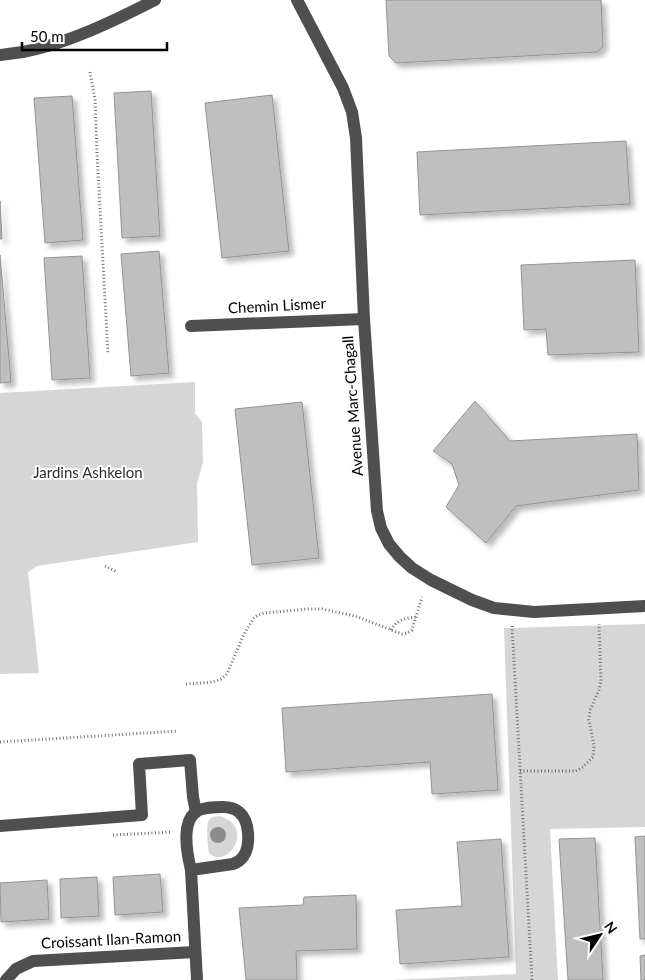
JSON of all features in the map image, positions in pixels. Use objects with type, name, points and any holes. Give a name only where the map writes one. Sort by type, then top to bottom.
[{"type":"street","points":[[0,54],[24,52],[65,40],[133,12],[155,0]]},
{"type":"street","name":"Avenue Marc-Chagall","points":[[297,0],[343,88],[352,112],[356,138],[364,319],[377,511],[381,528],[389,544],[412,568],[431,580],[472,600],[494,608],[534,612],[645,606]]},
{"type":"street","name":"Chemin Lismer","points":[[191,326],[364,319]]},
{"type":"street","points":[[0,826],[142,815],[139,764],[190,760],[196,812]]},
{"type":"street","points":[[191,870],[233,864],[243,857],[247,850],[248,842],[246,821],[238,811],[230,807],[206,808],[196,812],[190,820],[187,830],[197,980]]},
{"type":"street","name":"Croissant Ilan-Ramon","points":[[6,980],[16,969],[33,961],[195,952]]},
{"type":"path","points":[[90,72],[95,100],[108,354]]},
{"type":"path","points":[[105,566],[117,572]]},
{"type":"path","points":[[186,684],[213,682],[227,674],[244,634],[258,615],[308,608],[322,609],[355,616],[402,634],[412,630],[422,597]]},
{"type":"path","points":[[520,771],[576,771],[593,758],[594,746],[589,720],[590,710],[601,681],[599,608]]},
{"type":"path","points":[[511,610],[532,980]]},
{"type":"path","points":[[391,630],[401,620],[416,617]]},
{"type":"path","points":[[0,742],[178,731]]},
{"type":"green space","name":"Jardins Ashkelon","points":[[195,382],[195,413],[202,422],[203,462],[197,483],[198,542],[37,566],[28,572],[39,673],[0,674],[0,393]]},
{"type":"green space","points":[[645,624],[645,827],[550,829],[558,980],[392,980],[516,974],[504,628]]},
{"type":"green space","points":[[219,816],[230,821],[236,829],[237,837],[235,845],[230,852],[216,857],[209,853],[207,830],[208,821],[213,817]]},
{"type":"building","points":[[386,0],[601,0],[603,46],[597,52],[396,63],[389,56]]},
{"type":"building","points":[[151,91],[160,236],[122,238],[114,93]]},
{"type":"building","points":[[272,95],[289,251],[222,258],[205,103]]},
{"type":"building","points":[[72,96],[83,240],[45,243],[34,98]]},
{"type":"building","points":[[626,141],[630,204],[420,215],[417,152]]},
{"type":"building","points":[[0,201],[2,239],[0,239]]},
{"type":"building","points":[[159,251],[169,373],[131,376],[121,254]]},
{"type":"building","points":[[0,255],[11,382],[0,383]]},
{"type":"building","points":[[82,256],[90,378],[52,380],[44,258]]},
{"type":"building","points":[[635,260],[639,352],[548,355],[546,329],[524,330],[521,265]]},
{"type":"building","points":[[475,401],[510,441],[637,434],[639,490],[516,506],[486,543],[446,507],[459,485],[452,464],[433,451]]},
{"type":"building","points":[[302,402],[319,558],[252,565],[235,409]]},
{"type":"building","points":[[492,694],[498,790],[432,794],[430,762],[286,772],[282,708]]},
{"type":"building","points":[[645,836],[645,939],[640,939],[635,837]]},
{"type":"building","points":[[595,838],[603,980],[568,980],[559,839]]},
{"type":"building","points":[[501,839],[509,957],[400,964],[396,910],[462,906],[457,842]]},
{"type":"building","points":[[160,874],[163,912],[115,915],[113,877]]},
{"type":"building","points":[[97,877],[99,916],[61,918],[60,879]]},
{"type":"building","points":[[47,880],[49,919],[1,922],[0,883]]},
{"type":"building","points":[[356,895],[357,949],[296,951],[297,980],[246,980],[239,908],[303,905],[304,897]]},
{"type":"building","points":[[645,955],[645,980],[641,980],[640,956]]}]
